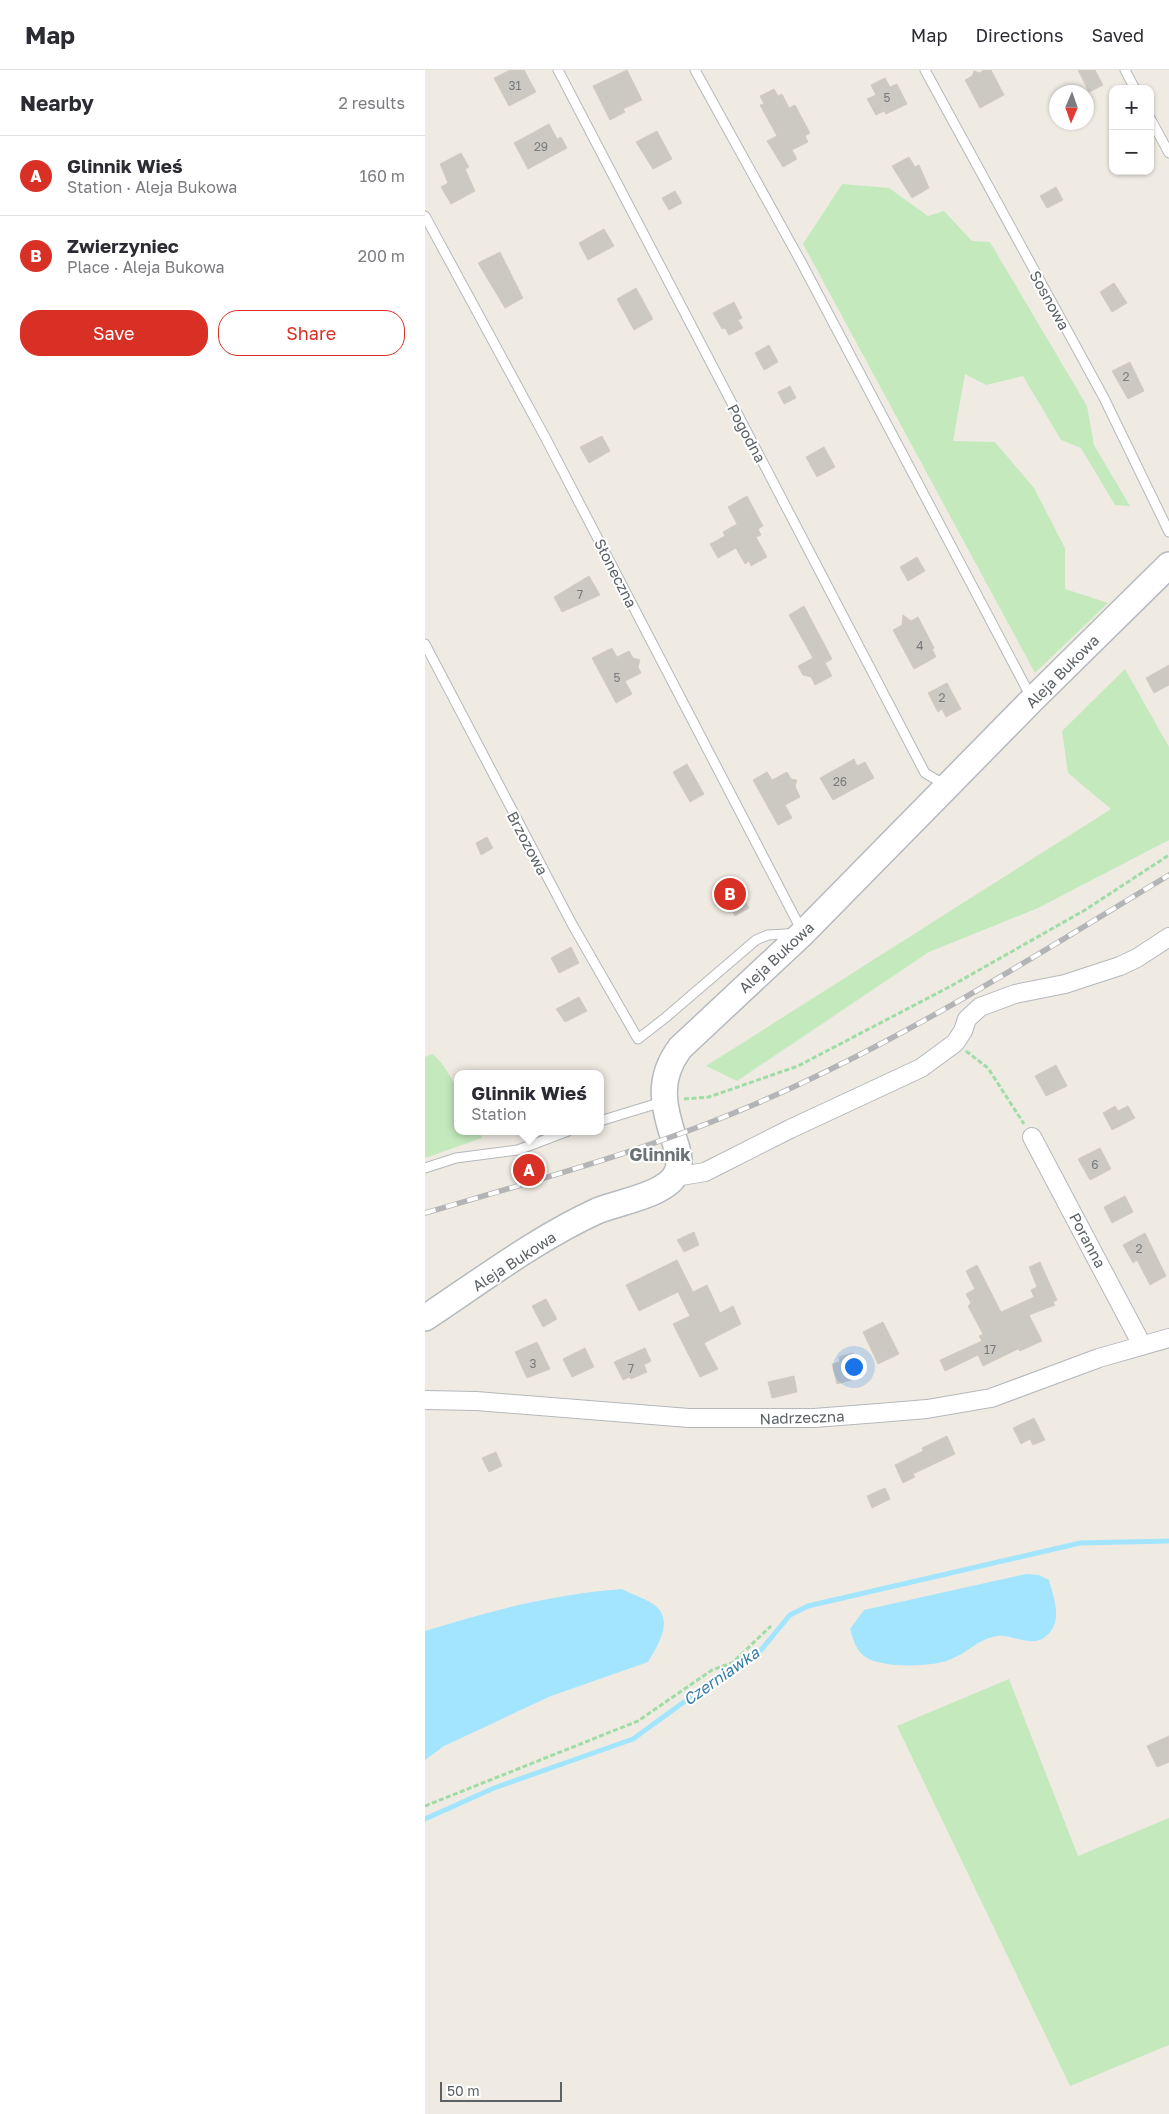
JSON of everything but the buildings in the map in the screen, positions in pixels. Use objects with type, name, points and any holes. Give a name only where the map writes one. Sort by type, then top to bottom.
[{"type":"street","name":"Aleja Bukowa","points":[[425,1318],[559,1231],[598,1211],[661,1188],[675,1176],[678,1170],[679,1158],[663,1092],[667,1072],[680,1048],[803,933],[1033,699],[1169,565]]},
{"type":"street","points":[[675,1176],[705,1172],[921,1068],[955,1043],[963,1032],[967,1019],[980,1007],[1015,994],[1065,984],[1120,966],[1169,938]]},
{"type":"street","name":"Poranna","points":[[1032,1137],[1142,1345]]},
{"type":"street","name":"Nadrzeczna","points":[[425,1400],[476,1401],[689,1418],[814,1418],[927,1409],[991,1398],[1099,1358],[1169,1338]]},
{"type":"lane","name":"Pogodna","points":[[558,70],[925,773],[947,786]]},
{"type":"lane","points":[[695,70],[805,269],[1033,699]]},
{"type":"lane","name":"Sosnowa","points":[[925,70],[1105,398],[1169,532]]},
{"type":"lane","points":[[1125,70],[1133,85]]},
{"type":"lane","points":[[1154,125],[1169,153]]},
{"type":"lane","name":"Słoneczna","points":[[425,216],[545,437],[803,933]]},
{"type":"lane","name":"Brzozowa","points":[[425,644],[572,924],[638,1039],[686,1001],[755,940],[769,935],[803,933]]},
{"type":"lane","points":[[604,1120],[664,1102]]},
{"type":"lane","points":[[425,1168],[456,1158],[518,1150],[558,1135]]},
{"type":"path","points":[[664,1102],[709,1097],[798,1066],[951,986],[1076,915],[1169,855]]},
{"type":"path","points":[[955,1043],[988,1068],[1032,1137]]},
{"type":"path","points":[[425,1806],[638,1721],[712,1670],[732,1663],[771,1626]]},
{"type":"green space","points":[[842,184],[889,188],[928,216],[944,211],[972,241],[990,242],[1087,406],[1094,445],[1130,506],[1115,505],[1081,448],[1061,440],[1023,376],[986,385],[965,374],[953,441],[995,442],[1034,488],[1065,548],[1065,589],[1108,603],[1035,673],[803,244]]},
{"type":"green space","points":[[1125,669],[1169,747],[1169,840],[1038,908],[929,952],[737,1081],[706,1066],[1111,809],[1068,773],[1062,731]]},
{"type":"green space","points":[[432,1054],[436,1057],[454,1084],[454,1135],[481,1135],[482,1138],[425,1158],[425,1057]]},
{"type":"green space","points":[[1009,1679],[1078,1856],[1169,1818],[1169,2045],[1070,2086],[897,1726]]},
{"type":"water","points":[[1026,1574],[1039,1575],[1049,1580],[1055,1602],[1056,1617],[1054,1624],[1051,1631],[1040,1640],[1028,1641],[997,1636],[978,1643],[949,1660],[920,1665],[895,1665],[874,1661],[860,1652],[854,1641],[850,1629],[864,1610]]},
{"type":"water","points":[[622,1589],[650,1602],[662,1613],[664,1627],[662,1635],[648,1662],[551,1696],[444,1746],[425,1760],[425,1631],[522,1604],[597,1591]]},
{"type":"waterway","name":"Czerniawka","points":[[425,1819],[494,1788],[633,1739],[743,1659],[761,1650],[790,1615],[808,1606],[1080,1543],[1169,1541]]},
{"type":"railway","points":[[425,1213],[556,1175],[642,1147],[727,1116],[769,1098],[821,1074],[923,1021],[1022,964],[1169,875]]},
{"type":"place","name":"Zwierzyniec","points":[[730,894]]},
{"type":"place","name":"Glinnik Wieś","points":[[529,1170]]},
{"type":"district","name":"Glinnik","points":[[660,1154]]}]
